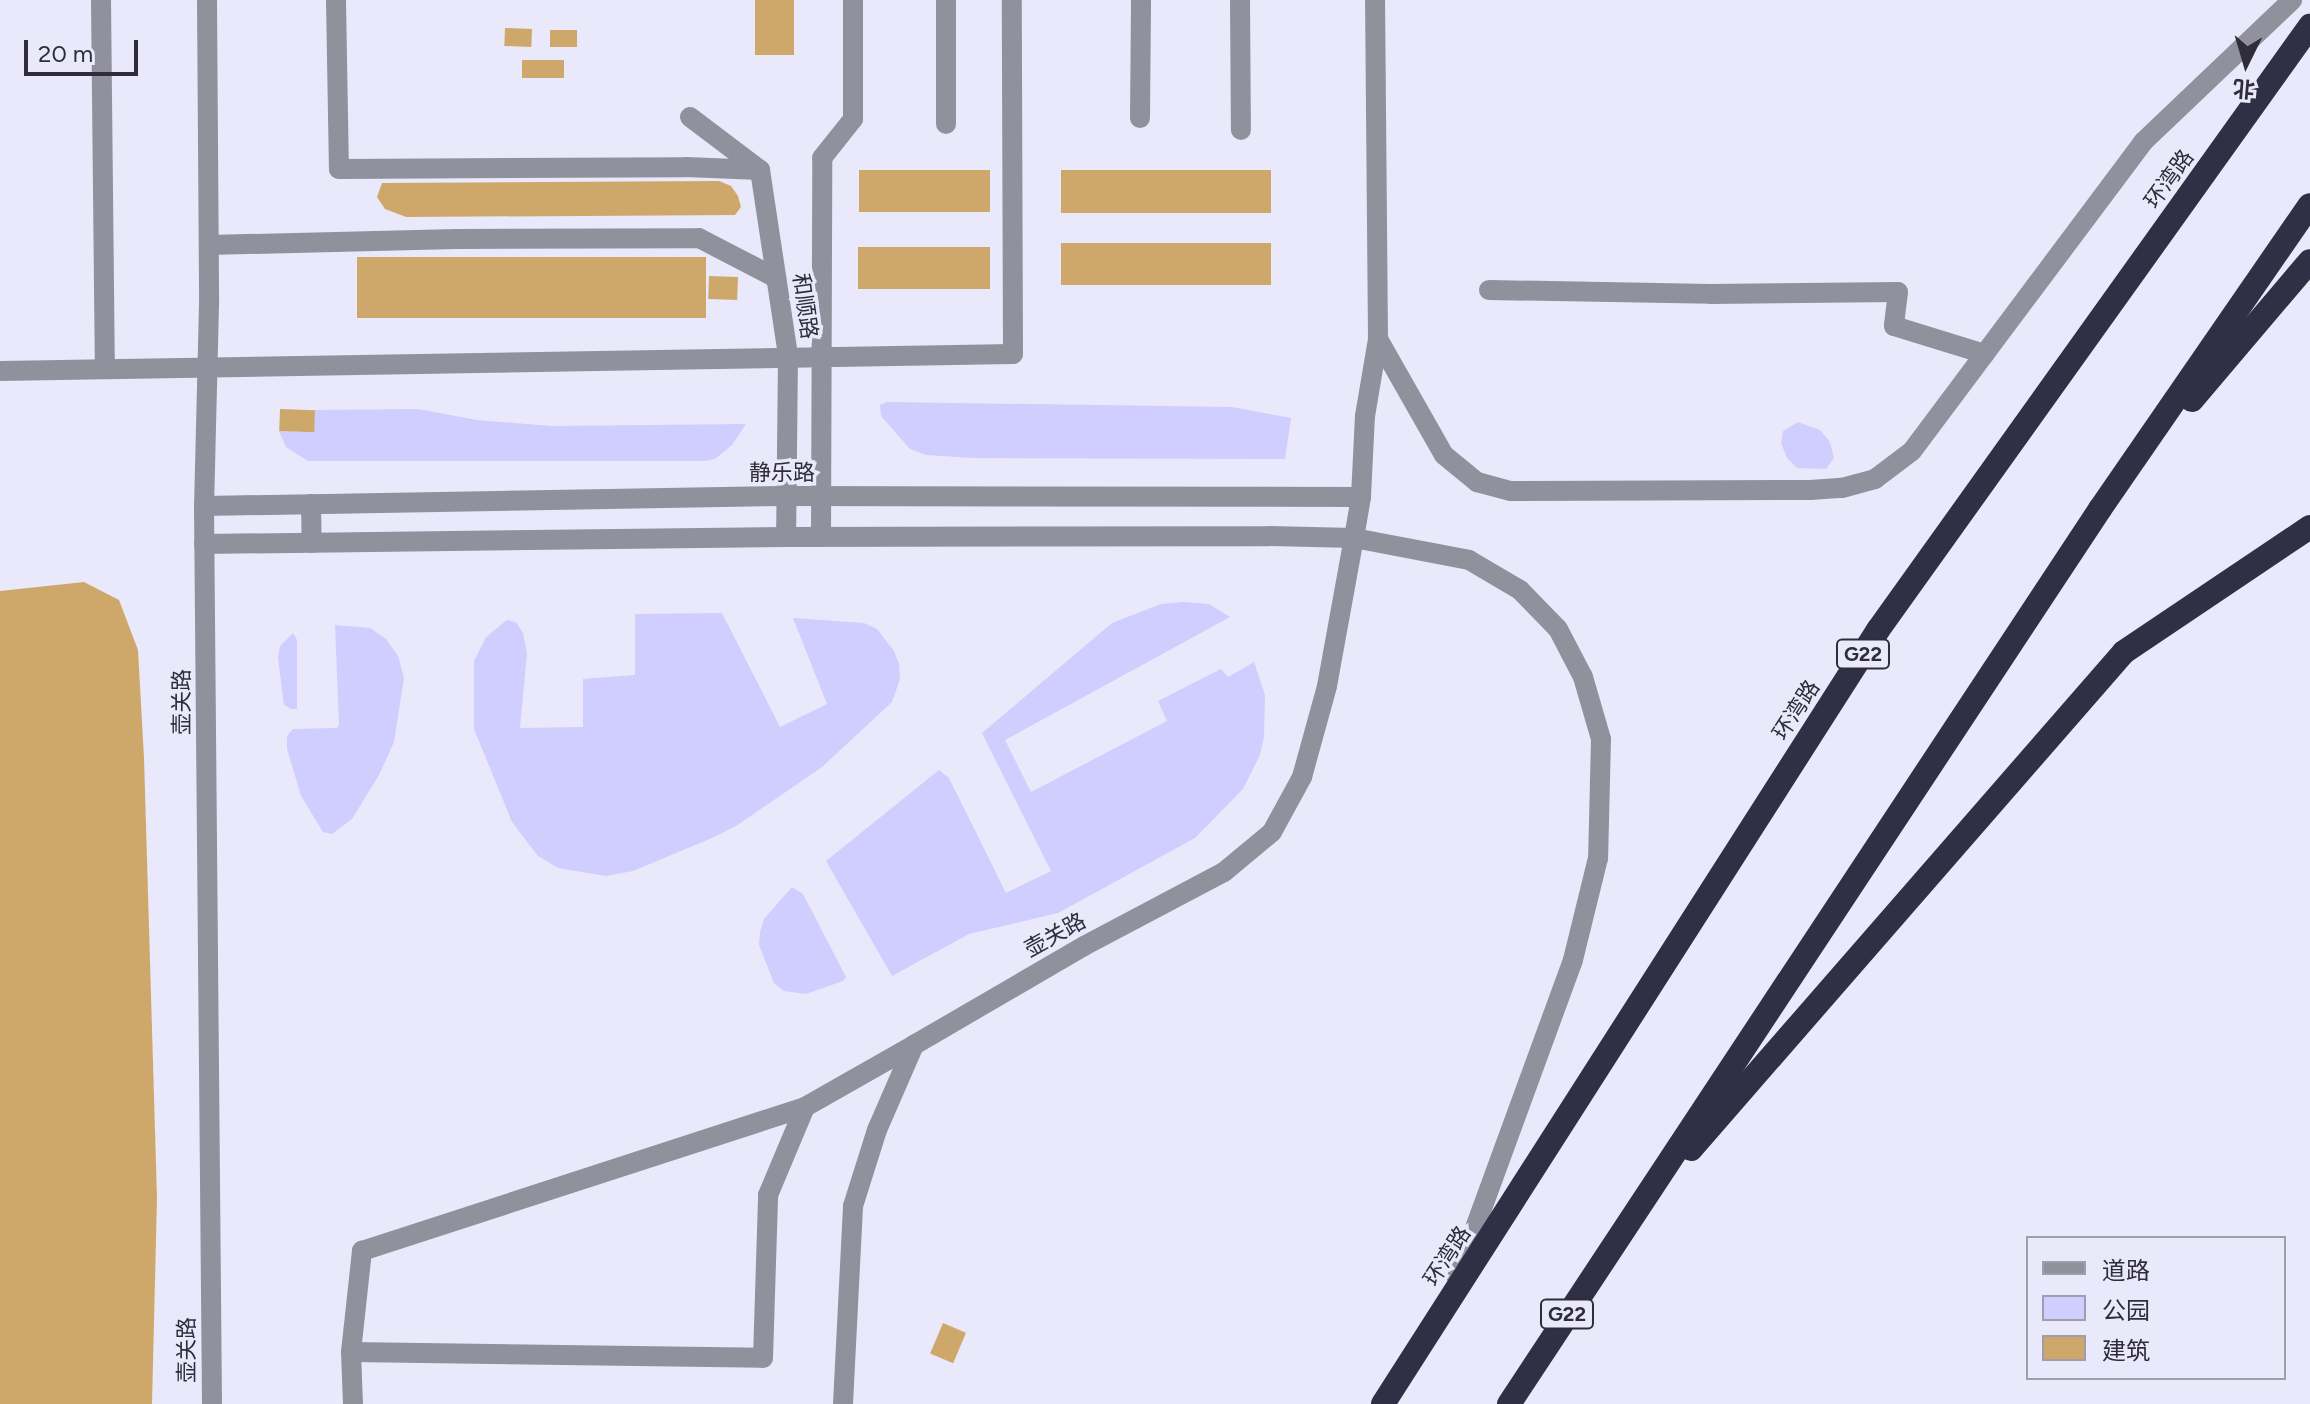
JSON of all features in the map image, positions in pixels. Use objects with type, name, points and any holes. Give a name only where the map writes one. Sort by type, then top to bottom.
[{"type":"highway","name":"环湾路","points":[[1383,1404],[1878,630],[2310,26]]},
{"type":"highway","name":"G22","points":[[1509,1404],[2100,509],[2310,205]]},
{"type":"highway","points":[[2100,509],[2310,261]]},
{"type":"highway","points":[[1626,1223],[2124,652],[2310,527]]},
{"type":"street","points":[[101,0],[105,369]]},
{"type":"street","name":"壶关路","points":[[207,0],[209,245],[204,544],[212,1404]]},
{"type":"street","points":[[336,0],[339,169],[686,167],[760,170]]},
{"type":"street","points":[[821,537],[822,158],[853,119],[853,0]]},
{"type":"street","points":[[946,0],[946,124]]},
{"type":"street","points":[[0,371],[206,365],[1013,354],[1012,0]]},
{"type":"street","points":[[1140,118],[1141,0]]},
{"type":"street","points":[[1240,0],[1241,130]]},
{"type":"street","name":"壶关路","points":[[351,1352],[362,1251],[805,1107],[1084,946],[1224,872],[1272,832],[1302,777],[1327,686],[1361,497],[1365,416],[1378,339],[1375,0]]},
{"type":"street","points":[[1378,339],[1444,455],[1477,482],[1510,491],[1810,490],[1842,488],[1875,479],[1912,451],[2143,142],[2292,0]]},
{"type":"street","points":[[690,117],[760,170]]},
{"type":"street","name":"和顺路","points":[[760,170],[788,356],[786,537]]},
{"type":"street","points":[[209,245],[699,238],[776,278]]},
{"type":"street","points":[[1489,290],[1711,294],[1898,292],[1894,326],[1985,354]]},
{"type":"street","name":"静乐路","points":[[204,506],[785,496],[1361,497]]},
{"type":"street","points":[[311,504],[312,543]]},
{"type":"street","points":[[204,544],[786,537],[1354,538],[1469,560],[1520,590],[1558,629],[1583,677],[1601,739],[1598,858],[1573,960],[1447,1303]]},
{"type":"street","points":[[843,1404],[853,1206],[877,1130],[914,1045]]},
{"type":"street","points":[[353,1404],[351,1352],[763,1358],[768,1195],[805,1107]]},
{"type":"green space","points":[[887,402],[1232,407],[1291,418],[1285,459],[973,458],[926,455],[910,449],[881,416],[880,405]]},
{"type":"green space","points":[[418,409],[477,420],[552,426],[746,424],[732,445],[715,459],[704,461],[308,461],[286,447],[279,431],[313,432],[315,410]]},
{"type":"green space","points":[[1798,422],[1820,430],[1830,442],[1834,458],[1826,469],[1797,468],[1787,458],[1781,443],[1783,431]]},
{"type":"green space","points":[[1161,604],[1209,604],[1230,617],[1005,740],[1031,792],[1167,721],[1158,701],[1221,669],[1228,677],[1254,662],[1265,695],[1264,737],[1260,755],[1243,789],[1195,838],[1058,913],[969,934],[892,976],[826,861],[939,770],[949,778],[1006,893],[1051,871],[982,733],[1112,623]]},
{"type":"green space","points":[[722,613],[780,727],[827,704],[793,618],[864,623],[877,629],[894,651],[899,664],[900,679],[892,702],[822,767],[736,826],[712,838],[633,871],[606,876],[558,868],[538,856],[512,822],[474,729],[474,661],[486,637],[507,620],[516,622],[523,633],[527,653],[520,728],[583,727],[583,679],[635,675],[635,614]]},
{"type":"green space","points":[[335,625],[370,628],[386,639],[398,656],[404,678],[394,742],[379,775],[352,819],[332,834],[323,832],[301,796],[287,749],[287,736],[293,729],[337,728],[339,724]]},
{"type":"green space","points":[[293,633],[297,640],[297,709],[284,705],[278,658],[280,646]]},
{"type":"green space","points":[[792,887],[803,894],[846,977],[843,981],[806,994],[784,991],[774,983],[759,945],[764,919]]},
{"type":"building","points":[[755,0],[794,0],[794,55],[755,55]]},
{"type":"building","points":[[505,28],[532,29],[531,47],[504,46]]},
{"type":"building","points":[[550,30],[577,30],[577,47],[550,47]]},
{"type":"building","points":[[522,60],[564,60],[564,78],[522,78]]},
{"type":"building","points":[[859,170],[990,170],[990,212],[859,212]]},
{"type":"building","points":[[1061,170],[1271,170],[1271,213],[1061,213]]},
{"type":"building","points":[[719,181],[731,186],[738,196],[741,207],[735,215],[406,217],[385,209],[377,197],[382,183]]},
{"type":"building","points":[[1061,243],[1271,243],[1271,285],[1061,285]]},
{"type":"building","points":[[858,247],[990,247],[990,289],[858,289]]},
{"type":"building","points":[[357,257],[706,257],[706,318],[357,318]]},
{"type":"building","points":[[709,276],[738,277],[737,300],[708,299]]},
{"type":"building","points":[[280,409],[315,410],[314,432],[279,431]]},
{"type":"building","points":[[84,582],[119,600],[138,650],[157,1198],[152,1404],[0,1404],[0,591]]},
{"type":"building","points":[[943,1323],[966,1333],[953,1363],[930,1353]]}]
